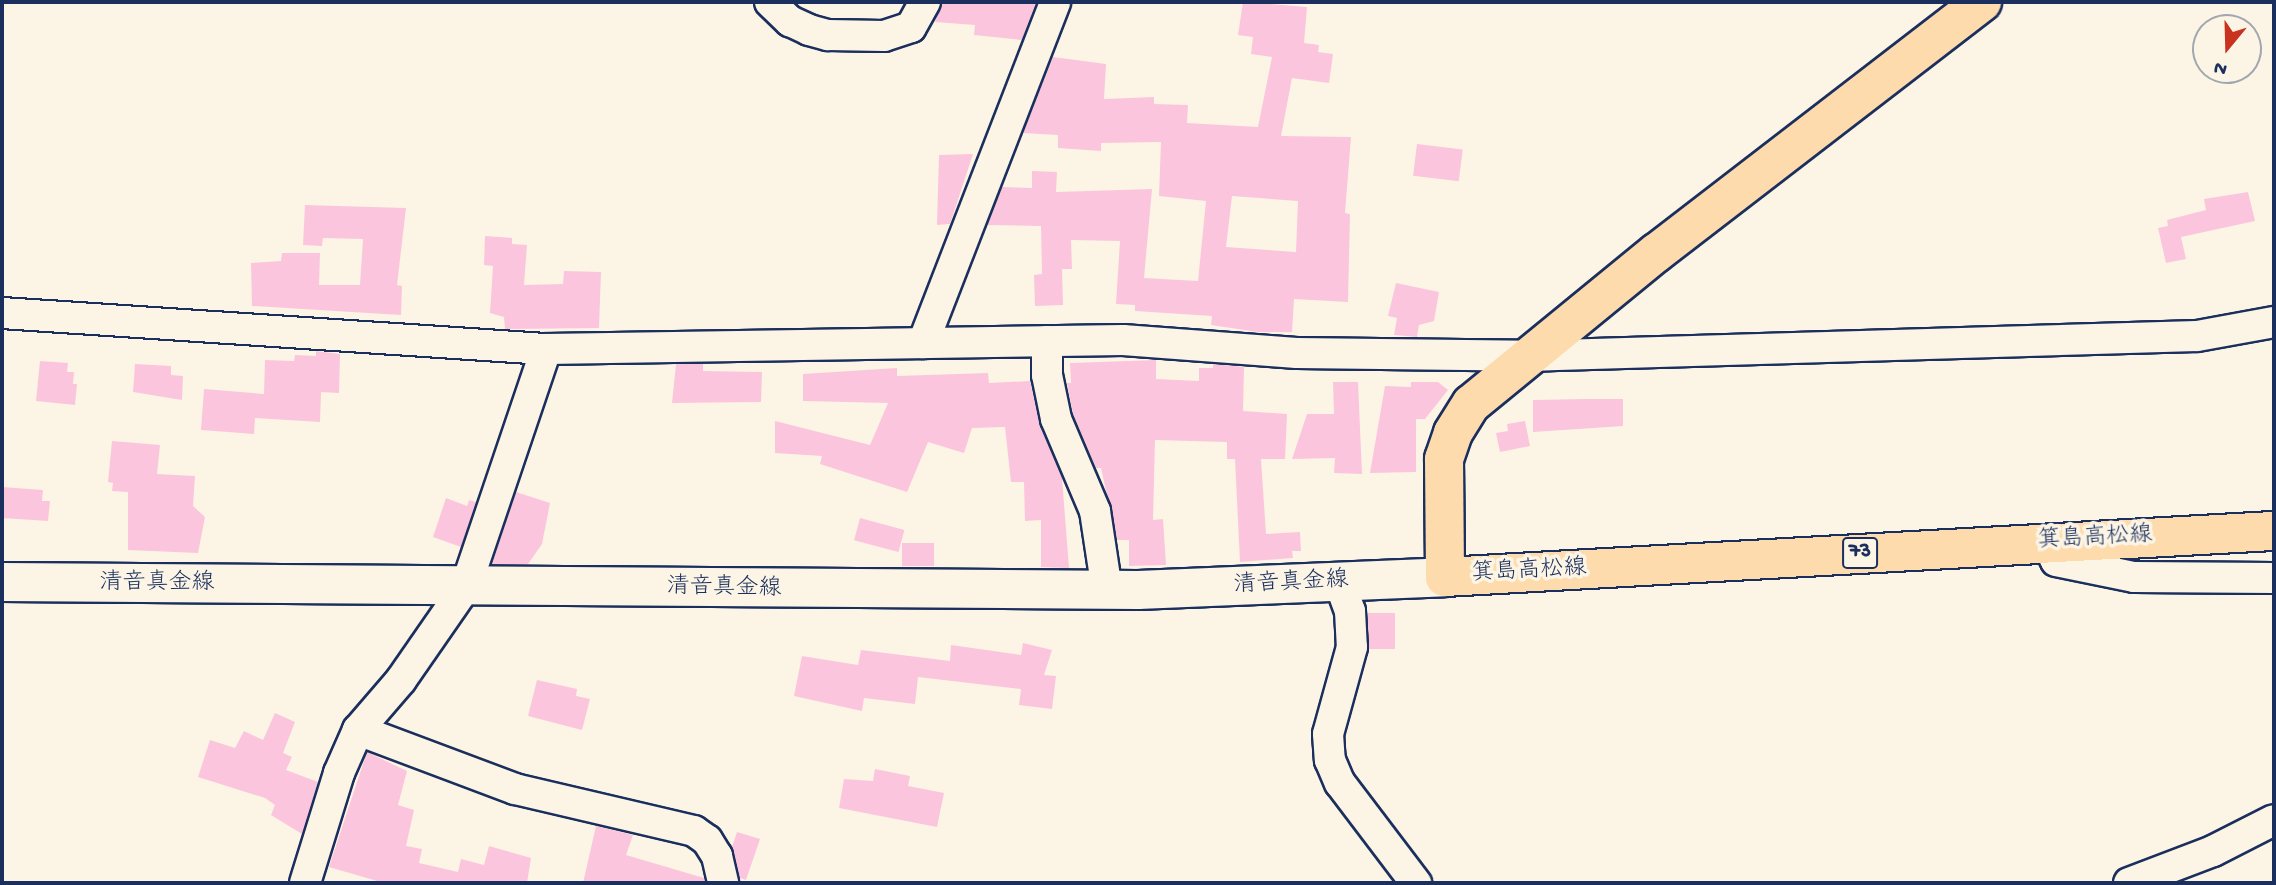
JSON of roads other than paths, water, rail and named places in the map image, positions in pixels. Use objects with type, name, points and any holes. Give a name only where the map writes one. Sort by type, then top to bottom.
[{"type":"main road","name":"箕島高松線","points":[[1982,2],[1528,356],[1471,404],[1453,433],[1443,484],[1446,577],[2274,531]]},
{"type":"main road","name":"清音真金線","points":[[2,582],[1107,590],[1446,577]]},
{"type":"street","points":[[770,2],[790,21],[809,30],[828,35],[884,36],[911,27],[925,2]]},
{"type":"street","points":[[923,343],[1055,2]]},
{"type":"street","points":[[2,313],[546,349],[1123,340],[1297,353],[1528,356],[2197,336],[2274,322]]},
{"type":"street","points":[[1047,341],[1047,375],[1056,419],[1095,511],[1107,590]]},
{"type":"street","points":[[306,883],[339,773],[358,730],[401,680],[466,586],[546,349]]},
{"type":"street","points":[[2046,542],[2056,561],[2134,577],[2274,578]]},
{"type":"street","points":[[1339,581],[1350,611],[1352,647],[1328,734],[1330,760],[1340,783],[1416,883]]},
{"type":"street","points":[[358,730],[515,789],[694,831],[707,840],[717,856],[723,883]]},
{"type":"street","points":[[2129,883],[2184,863],[2274,820]]}]
